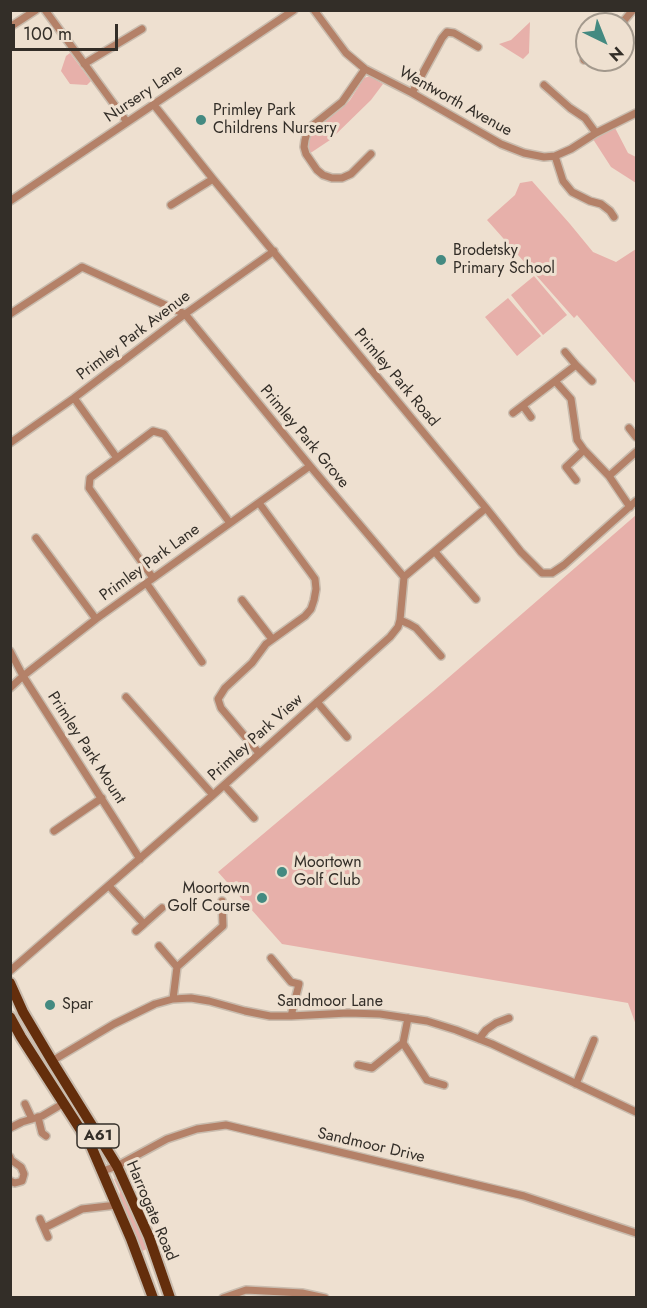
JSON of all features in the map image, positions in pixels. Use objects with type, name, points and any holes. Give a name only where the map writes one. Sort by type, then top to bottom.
[{"type":"highway","name":"Harrogate Road","points":[[10,983],[23,1012],[117,1166],[149,1237],[170,1298]]},
{"type":"highway","points":[[10,996],[21,1020],[22,1027],[18,1032]]},
{"type":"highway","name":"Harrogate Road","points":[[10,1017],[91,1146],[153,1298]]},
{"type":"street","points":[[10,27],[36,10]]},
{"type":"street","points":[[45,10],[127,122]]},
{"type":"street","name":"Nursery Lane","points":[[10,201],[154,105],[283,13],[294,10]]},
{"type":"street","name":"Wentworth Avenue","points":[[314,10],[346,53],[365,69],[501,144],[524,153],[544,157],[555,156]]},
{"type":"street","points":[[84,64],[142,29]]},
{"type":"street","points":[[412,93],[447,32],[454,33],[478,46]]},
{"type":"street","points":[[365,69],[342,102],[312,126],[304,140],[304,147],[317,170],[332,178],[342,178],[351,174],[371,154]]},
{"type":"street","points":[[544,85],[585,118],[596,133]]},
{"type":"street","name":"Primley Park Road","points":[[154,105],[521,552],[542,573],[552,573],[564,565],[636,501]]},
{"type":"street","points":[[614,217],[601,204],[572,192],[563,181],[555,156],[636,113]]},
{"type":"street","points":[[171,205],[213,179]]},
{"type":"street","name":"Primley Park Avenue","points":[[10,443],[274,251]]},
{"type":"street","points":[[10,314],[82,267],[185,314]]},
{"type":"street","name":"Primley Park Grove","points":[[185,314],[404,577]]},
{"type":"street","points":[[565,352],[592,381]]},
{"type":"street","points":[[513,413],[576,365]]},
{"type":"street","points":[[555,381],[571,399],[577,440],[609,476],[630,507]]},
{"type":"street","points":[[74,398],[117,458]]},
{"type":"street","points":[[523,406],[531,417]]},
{"type":"street","points":[[629,428],[636,437]]},
{"type":"street","points":[[153,578],[89,488],[90,478],[153,431],[164,434],[230,523]]},
{"type":"street","points":[[576,480],[566,466],[584,450]]},
{"type":"street","points":[[609,476],[636,452]]},
{"type":"street","name":"Primley Park Lane","points":[[10,688],[96,619],[310,466]]},
{"type":"street","points":[[259,503],[315,579],[316,589],[311,609],[305,616],[261,649],[248,668],[225,688],[218,699],[221,708],[259,753]]},
{"type":"street","points":[[441,656],[413,626],[400,620],[404,577],[486,508]]},
{"type":"street","points":[[36,538],[96,619]]},
{"type":"street","points":[[435,552],[476,598]]},
{"type":"street","points":[[147,584],[202,662]]},
{"type":"street","points":[[242,600],[272,639]]},
{"type":"street","name":"Primley Park View","points":[[10,971],[213,795],[390,637],[398,627],[400,620]]},
{"type":"street","name":"Primley Park Mount","points":[[10,651],[23,676],[140,859]]},
{"type":"street","points":[[126,697],[213,795]]},
{"type":"street","points":[[317,702],[347,737]]},
{"type":"street","points":[[224,785],[254,818]]},
{"type":"street","points":[[54,831],[102,798]]},
{"type":"street","points":[[109,886],[144,924]]},
{"type":"street","points":[[173,999],[177,967],[223,926],[222,901]]},
{"type":"street","points":[[136,932],[162,908]]},
{"type":"street","points":[[159,946],[177,967]]},
{"type":"street","points":[[271,958],[291,982],[299,984],[291,1016]]},
{"type":"street","name":"Sandmoor Lane","points":[[52,1061],[114,1024],[155,1004],[173,999],[209,1000],[270,1016],[348,1012],[380,1014],[427,1021],[479,1039],[636,1113]]},
{"type":"street","points":[[358,1065],[372,1068],[403,1043],[408,1018]]},
{"type":"street","points":[[479,1039],[496,1023],[509,1018]]},
{"type":"street","points":[[576,1083],[594,1040]]},
{"type":"street","points":[[403,1043],[427,1080],[444,1085]]},
{"type":"street","points":[[10,1128],[64,1103]]},
{"type":"street","points":[[25,1104],[46,1136]]},
{"type":"street","name":"Sandmoor Drive","points":[[103,1171],[167,1139],[197,1129],[226,1125],[524,1196],[636,1233]]},
{"type":"street","points":[[10,1157],[21,1167],[24,1174],[22,1181],[15,1183],[10,1181]]},
{"type":"street","points":[[44,1228],[82,1209],[117,1205]]},
{"type":"street","points":[[40,1219],[48,1237]]},
{"type":"street","points":[[223,1298],[246,1290],[302,1293],[325,1298]]},
{"type":"shaded area","points":[[530,22],[529,53],[523,59],[499,44],[511,40]]},
{"type":"shaded area","points":[[70,53],[91,81],[87,85],[70,84],[61,71],[66,56]]},
{"type":"shaded area","points":[[370,76],[383,84],[371,100],[330,140],[309,154],[309,140],[312,132],[342,108],[364,78]]},
{"type":"shaded area","points":[[613,124],[628,153],[636,157],[636,183],[611,167],[591,136]]},
{"type":"shaded area","points":[[532,181],[593,252],[616,262],[636,249],[636,384],[577,315],[574,318],[487,220],[515,195],[520,183]]},
{"type":"shaded area","points":[[534,276],[567,315],[543,335],[511,295]]},
{"type":"shaded area","points":[[508,298],[541,336],[517,356],[485,317]]},
{"type":"shaded area","name":"Moortown Golf Club","points":[[636,515],[636,1025],[628,1003],[282,944],[218,872],[433,691]]},
{"type":"shaded area","points":[[116,1178],[121,1184],[149,1248],[140,1252],[119,1198],[120,1192],[114,1179]]},
{"type":"place","name":"Primley Park Childrens Nursery","points":[[201,120]]},
{"type":"place","name":"Brodetsky Primary School","points":[[441,260]]},
{"type":"place","name":"Moortown Golf Club","points":[[282,872]]},
{"type":"place","name":"Moortown Golf Course","points":[[262,898]]},
{"type":"place","name":"Spar","points":[[50,1005]]}]
